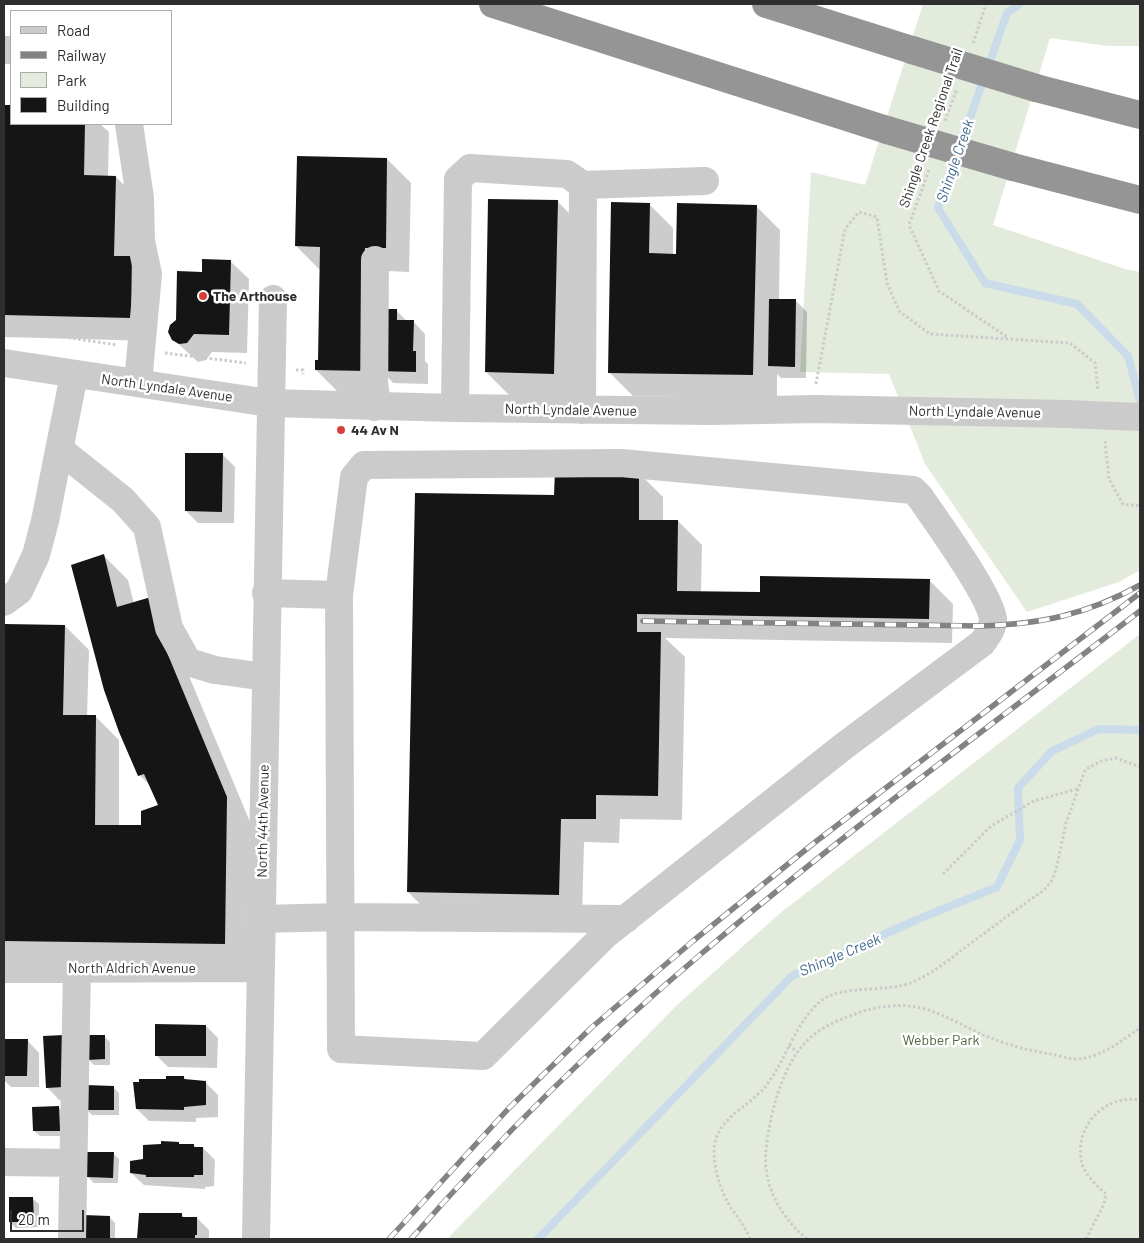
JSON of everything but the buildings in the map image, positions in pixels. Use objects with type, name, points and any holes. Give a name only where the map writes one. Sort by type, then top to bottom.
[{"type":"highway","points":[[493,4],[888,130],[1013,167],[1140,200]]},
{"type":"highway","points":[[766,4],[1036,88],[1140,114]]},
{"type":"street","points":[[129,125],[140,198],[141,241],[148,274],[138,383]]},
{"type":"street","points":[[454,408],[458,179],[470,168],[567,174],[583,185],[706,182]]},
{"type":"street","points":[[582,410],[583,185]]},
{"type":"street","points":[[374,260],[374,407]]},
{"type":"street","name":"North 44th Avenue","points":[[256,1239],[269,403],[273,300]]},
{"type":"street","name":"North Lyndale Avenue","points":[[4,363],[269,403],[374,407],[711,412],[816,409],[1140,416]]},
{"type":"street","points":[[4,602],[19,591],[36,555],[74,375]]},
{"type":"street","points":[[59,449],[123,500],[147,527],[168,628],[188,662],[215,670],[265,677]]},
{"type":"street","points":[[621,463],[913,490],[920,497],[979,587],[993,618],[990,632],[982,643],[844,746],[605,935],[483,1056],[341,1049],[339,595],[354,477],[364,465],[621,463]]},
{"type":"street","points":[[266,593],[339,595]]},
{"type":"street","points":[[262,919],[340,917],[626,919]]},
{"type":"street","points":[[72,1239],[77,968]]},
{"type":"street","name":"North Aldrich Avenue","points":[[4,969],[261,968]]},
{"type":"street","points":[[4,1162],[73,1163]]},
{"type":"path","name":"Shingle Creek Regional Trail","points":[[970,50],[986,4]]},
{"type":"path","name":"Shingle Creek Regional Trail","points":[[945,124],[958,87]]},
{"type":"path","name":"Shingle Creek Regional Trail","points":[[816,409],[816,376],[837,263],[845,228],[859,212],[877,217],[887,283],[900,311],[930,334],[1009,338],[940,291],[909,225],[932,160]]},
{"type":"path","points":[[1123,504],[1140,506]]},
{"type":"path","points":[[750,1239],[746,1227],[725,1198],[714,1167],[714,1146],[725,1122],[757,1096],[767,1084],[789,1045],[821,1000],[832,995],[912,982],[933,971],[1044,890],[1051,882],[1056,870],[1066,823],[1085,770],[1101,761],[1116,758],[1140,767]]},
{"type":"path","points":[[943,874],[992,826],[1034,801],[1078,789]]},
{"type":"path","points":[[807,1239],[785,1217],[772,1194],[765,1156],[767,1131],[776,1101],[797,1052],[807,1040],[841,1019],[870,1009],[897,1005],[922,1008],[936,1013],[1016,1048],[1077,1059],[1107,1051],[1140,1028]]},
{"type":"path","points":[[789,1045],[797,1052]]},
{"type":"path","points":[[1086,1239],[1104,1204],[1106,1194],[1086,1172],[1082,1163],[1082,1143],[1087,1124],[1101,1108],[1109,1104],[1126,1100],[1140,1100]]},
{"type":"green space","points":[[923,4],[1140,4],[1140,46],[1107,46],[1050,38],[993,225],[1125,269],[1140,272],[1140,570],[1119,582],[1027,612],[925,464],[889,374],[800,372],[811,172],[865,185]]},
{"type":"green space","name":"Webber Park","points":[[1140,634],[1140,1239],[447,1239],[677,1005],[779,914]]},
{"type":"waterway","name":"Shingle Creek","points":[[1019,4],[1007,13],[938,208],[985,283],[1077,304],[1128,356],[1140,401]]},
{"type":"waterway","name":"Shingle Creek","points":[[538,1239],[792,976],[916,920],[997,887],[1020,840],[1018,788],[1052,751],[1099,729],[1140,730]]},
{"type":"railway","points":[[643,621],[1002,625],[1043,620],[1082,611],[1140,585]]},
{"type":"railway","points":[[389,1239],[509,1108],[591,1028],[693,941],[814,843],[1140,593]]},
{"type":"railway","points":[[411,1239],[479,1164],[551,1091],[625,1021],[701,954],[754,909],[918,780],[1140,611]]},
{"type":"place","name":"The Arthouse","points":[[203,296]]},
{"type":"place","name":"44 Av N","points":[[341,430]]}]
